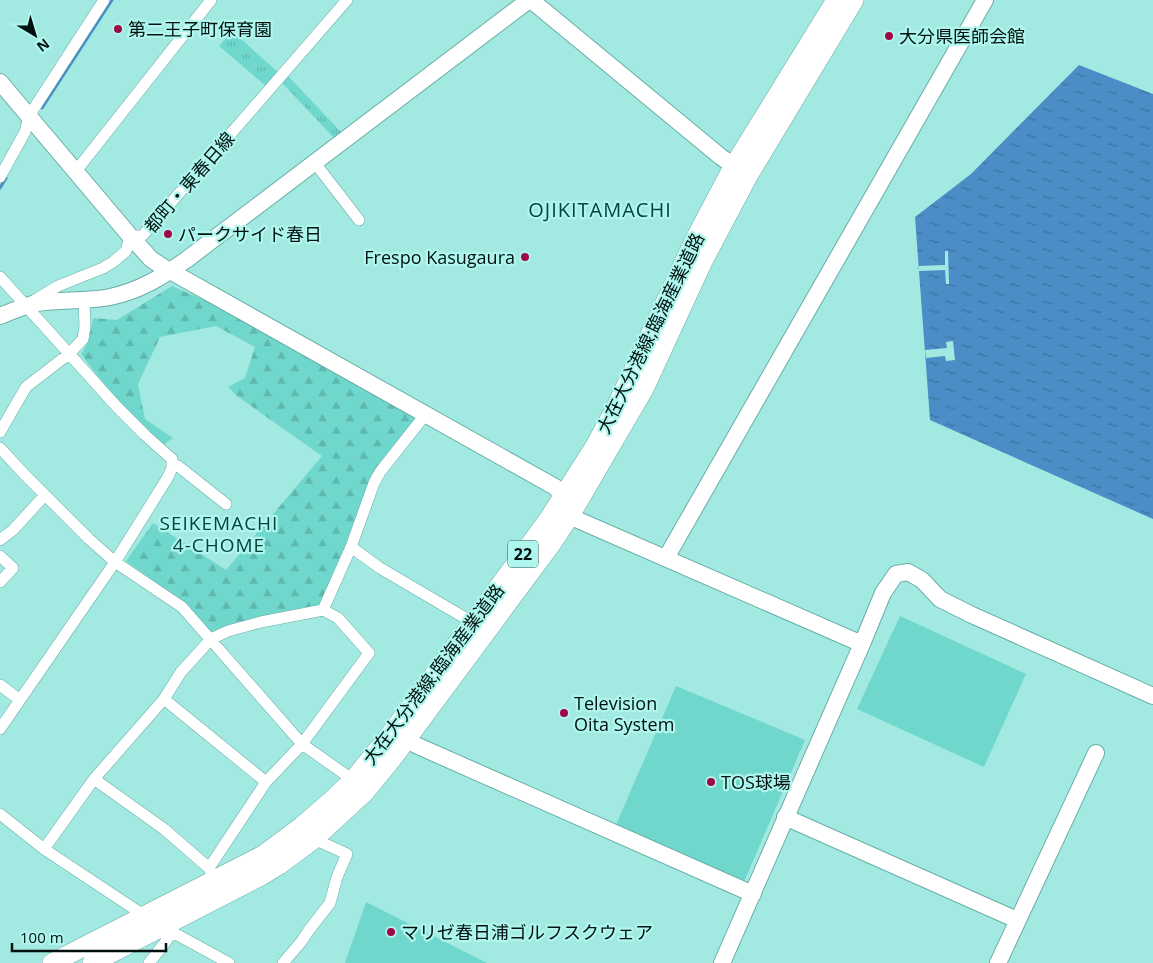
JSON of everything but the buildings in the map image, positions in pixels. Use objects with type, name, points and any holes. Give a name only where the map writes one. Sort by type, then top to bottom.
[{"type":"main road","name":"大在大分港線;臨海産業道路","points":[[741,171],[836,0]]},
{"type":"main road","name":"大在大分港線;臨海産業道路","points":[[52,963],[145,916],[212,874],[263,855],[308,833],[332,800],[400,736],[552,543],[595,446],[616,407],[695,239],[854,0]]},
{"type":"main road","name":"大在大分港線;臨海産業道路","points":[[92,963],[167,930],[267,872],[308,833],[365,792],[472,622],[567,506]]},
{"type":"street","points":[[0,177],[25,132],[29,116],[104,0]]},
{"type":"street","points":[[76,171],[211,0]]},
{"type":"street","name":"都町・東春日線","points":[[0,316],[26,306],[58,286],[114,262],[126,251],[130,236],[142,236],[152,226],[347,0]]},
{"type":"street","points":[[26,306],[110,297],[130,292],[170,271],[530,0],[741,171]]},
{"type":"street","points":[[666,558],[985,0]]},
{"type":"street","points":[[0,82],[151,259],[555,487],[578,520],[862,644]]},
{"type":"street","points":[[315,163],[359,220]]},
{"type":"street","points":[[0,277],[138,428],[172,460],[172,468],[168,477],[115,562],[0,728]]},
{"type":"street","points":[[0,432],[26,387],[70,354],[80,344],[84,333],[84,300]]},
{"type":"street","points":[[323,610],[350,547],[374,482],[425,415]]},
{"type":"street","points":[[0,448],[89,539],[115,562],[182,607],[302,744],[353,780]]},
{"type":"street","points":[[178,466],[226,504]]},
{"type":"street","points":[[0,540],[13,530],[45,495]]},
{"type":"street","points":[[350,547],[380,568],[472,622]]},
{"type":"street","points":[[0,556],[13,568],[0,582]]},
{"type":"street","points":[[722,963],[884,593],[896,574],[908,572],[922,580],[940,599],[1153,696]]},
{"type":"street","points":[[44,849],[94,779],[164,699],[181,672],[211,639],[244,626],[323,610],[338,618],[369,653],[302,744],[266,782],[212,874],[164,829],[94,779]]},
{"type":"street","points":[[0,685],[20,700]]},
{"type":"street","points":[[164,699],[266,782]]},
{"type":"street","points":[[400,736],[752,894]]},
{"type":"street","points":[[998,963],[1096,753]]},
{"type":"street","points":[[0,814],[44,849],[145,916]]},
{"type":"street","points":[[786,816],[1017,920]]},
{"type":"street","points":[[283,963],[330,903],[337,877],[347,854],[308,833]]},
{"type":"street","points":[[149,963],[164,944],[167,930],[228,963]]},
{"type":"green space","points":[[232,31],[279,73],[267,87],[219,46]]},
{"type":"green space","points":[[288,76],[342,133],[335,139],[282,83]]},
{"type":"green space","points":[[172,286],[213,304],[418,419],[371,480],[348,543],[321,607],[213,635],[183,603],[126,561],[153,523],[226,570],[322,456],[237,396],[228,387],[245,378],[255,347],[216,326],[160,337],[138,384],[145,419],[173,438],[163,445],[117,401],[81,354],[88,342],[93,318],[117,320]]},
{"type":"green space","points":[[900,616],[1026,674],[984,767],[857,709]]},
{"type":"green space","name":"TOS球場","points":[[676,686],[805,740],[744,882],[616,825]]},
{"type":"green space","name":"マリゼ春日浦ゴルフスクウェア","points":[[366,902],[487,963],[345,963]]},
{"type":"water","points":[[1079,65],[1153,94],[1153,519],[930,420],[915,217],[971,174]]},
{"type":"pier","points":[[945,251],[948,251],[949,284],[946,284],[945,270],[919,271],[919,266],[945,265]]},
{"type":"pier","points":[[953,341],[955,360],[946,361],[945,356],[926,358],[925,350],[947,348],[946,342]]},
{"type":"waterway","points":[[42,108],[112,0]]},
{"type":"waterway","points":[[0,188],[6,178]]},
{"type":"place","name":"第二王子町保育園","points":[[118,29]]},
{"type":"place","name":"大分県医師会館","points":[[889,36]]},
{"type":"place","name":"パークサイド春日","points":[[168,234]]},
{"type":"place","name":"Frespo Kasugaura","points":[[525,257]]},
{"type":"place","name":"Television Oita System","points":[[564,713]]},
{"type":"place","name":"TOS球場","points":[[711,782]]},
{"type":"place","name":"マリゼ春日浦ゴルフスクウェア","points":[[391,932]]},
{"type":"district","name":"OJIKITAMACHI","points":[[600,209]]},
{"type":"district","name":"SEIKEMACHI 4-CHOME","points":[[219,534]]}]
